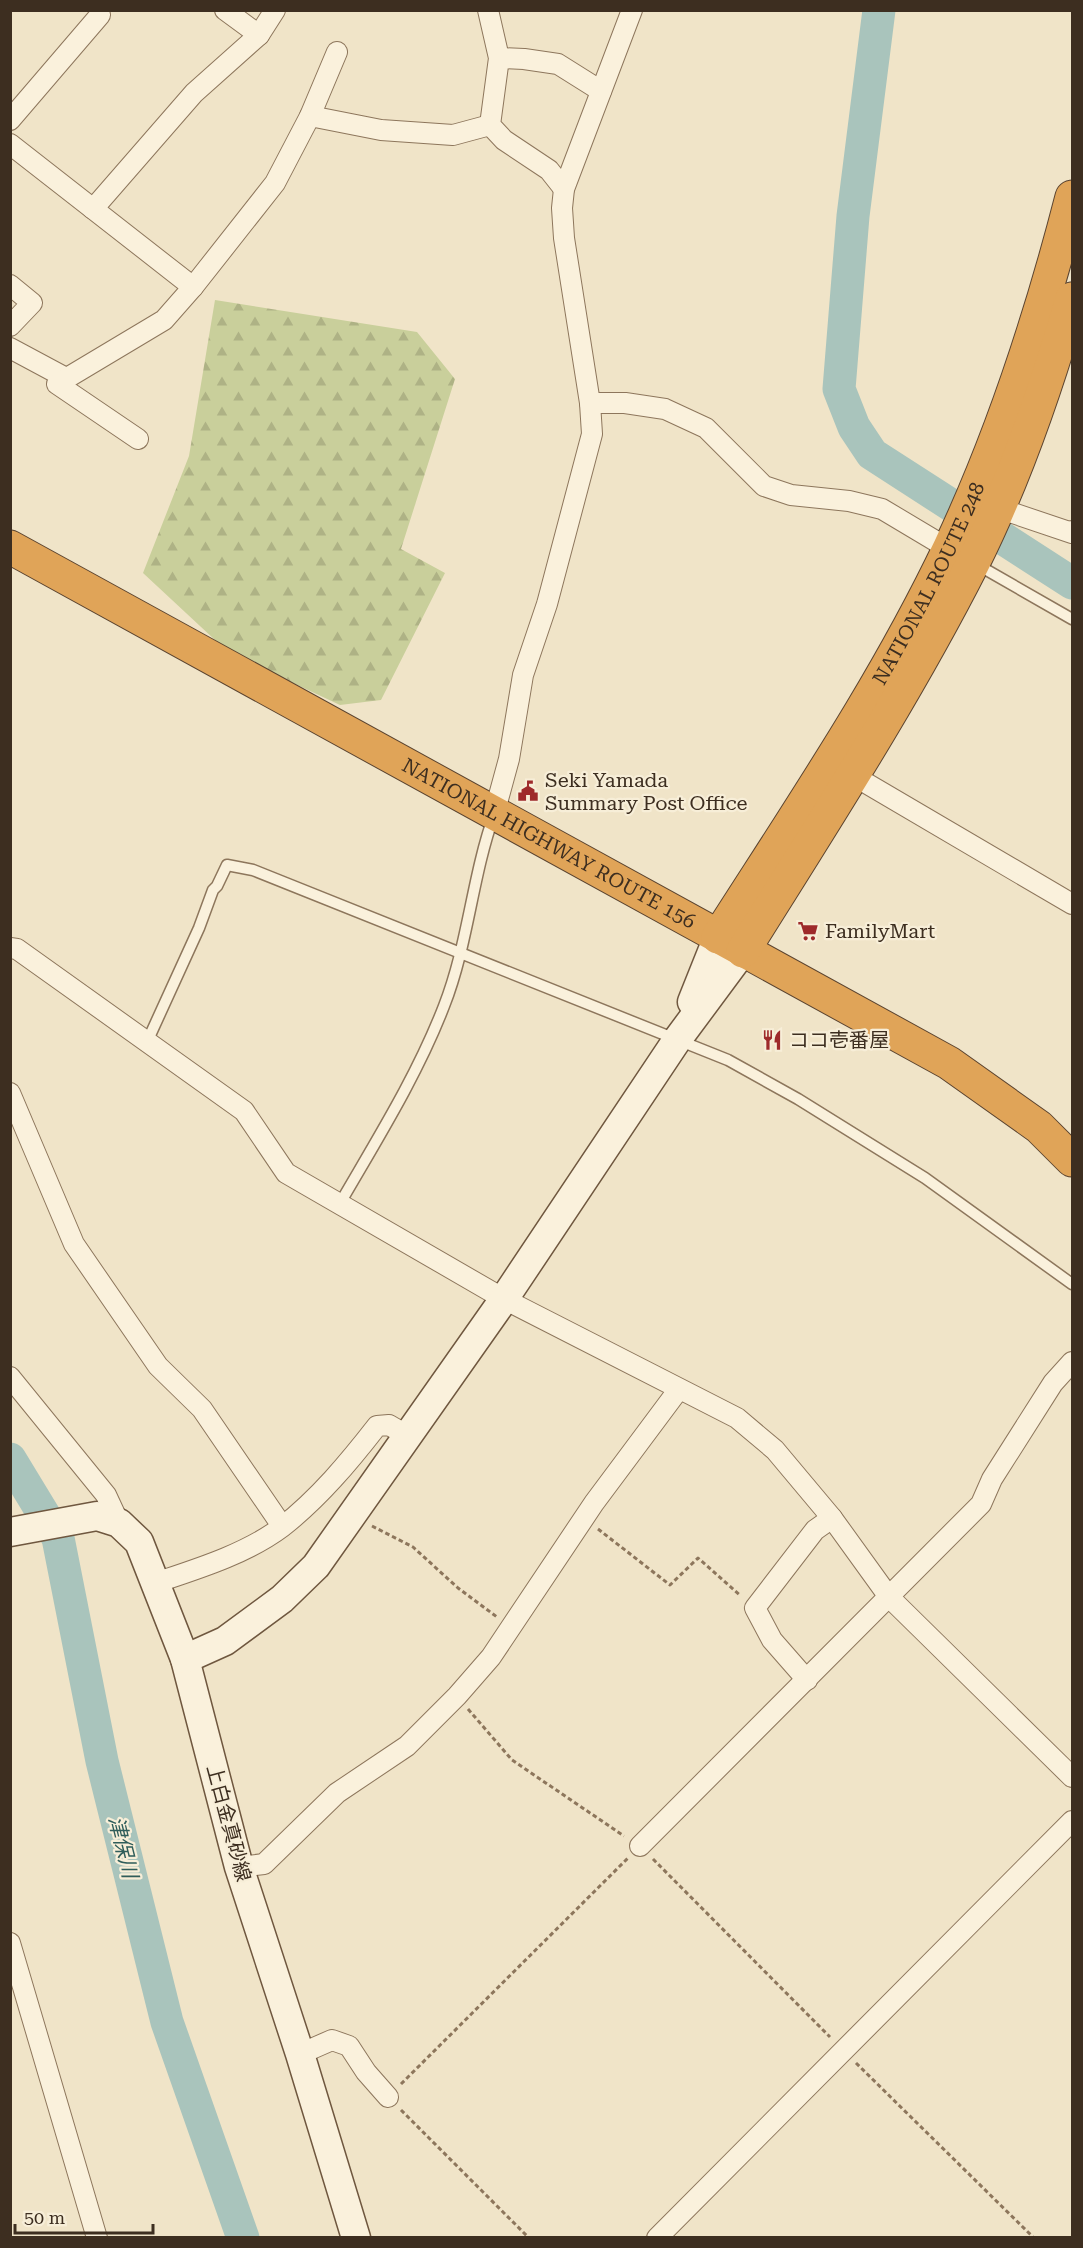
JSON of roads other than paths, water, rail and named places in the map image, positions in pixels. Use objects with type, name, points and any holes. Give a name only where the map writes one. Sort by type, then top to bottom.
[{"type":"highway","name":"NATIONAL ROUTE 248","points":[[730,944],[854,776],[961,556],[987,464],[1020,376],[1049,285],[1072,197]]},
{"type":"highway","name":"NATIONAL ROUTE 248","points":[[730,944],[830,762],[892,656],[961,556],[998,508],[1046,388],[1072,307]]},
{"type":"highway","name":"NATIONAL HIGHWAY ROUTE 156","points":[[10,547],[949,1063],[1039,1127],[1072,1160]]},
{"type":"street","points":[[225,10],[259,35]]},
{"type":"street","points":[[93,209],[194,93],[259,35],[275,10]]},
{"type":"street","points":[[488,10],[499,58],[489,125]]},
{"type":"street","points":[[494,814],[509,759],[523,675],[547,603],[592,434],[590,403],[564,238],[562,208],[564,189],[632,10]]},
{"type":"street","points":[[10,120],[100,15]]},
{"type":"street","points":[[138,439],[57,384],[164,320],[193,287],[275,183],[310,116],[337,52]]},
{"type":"street","points":[[499,58],[558,64],[601,91]]},
{"type":"street","points":[[310,116],[381,130],[453,135],[489,125]]},
{"type":"street","points":[[489,125],[504,140],[549,170],[564,189]]},
{"type":"street","points":[[10,144],[193,287]]},
{"type":"street","points":[[10,285],[32,303],[10,326]]},
{"type":"street","points":[[10,348],[66,378]]},
{"type":"street","points":[[590,403],[625,403],[665,409],[706,428],[764,486],[791,495],[849,501],[882,509],[961,556]]},
{"type":"street","points":[[998,508],[1072,533],[1072,531]]},
{"type":"street","points":[[854,776],[1072,904]]},
{"type":"street","points":[[185,1659],[225,1641],[282,1599],[316,1566],[504,1299],[677,1040],[730,944]]},
{"type":"street","points":[[10,948],[17,949],[244,1111],[286,1173],[504,1299],[745,1424],[775,1450],[832,1518],[889,1598],[1072,1777]]},
{"type":"street","points":[[10,1093],[74,1244],[158,1366],[202,1409],[282,1526]]},
{"type":"street","points":[[640,1846],[981,1503],[992,1479],[1053,1383],[1072,1362]]},
{"type":"street","points":[[10,1377],[106,1495],[108,1520],[10,1532]]},
{"type":"street","points":[[239,1867],[264,1864],[337,1793],[407,1746],[456,1696],[491,1657],[594,1503],[679,1389]]},
{"type":"street","points":[[155,1582],[231,1554],[265,1538],[317,1496],[377,1426],[389,1425],[408,1436]]},
{"type":"street","points":[[807,1680],[772,1640],[755,1608],[814,1530],[832,1518]]},
{"type":"street","name":"上白金真砂線","points":[[108,1520],[139,1542],[185,1659],[239,1867],[300,2054],[356,2238]]},
{"type":"street","points":[[657,2238],[1072,1821]]},
{"type":"street","points":[[10,1943],[97,2238]]},
{"type":"street","points":[[300,2054],[333,2040],[349,2046],[366,2072],[388,2097]]},
{"type":"lane","points":[[961,556],[1072,619]]},
{"type":"lane","points":[[339,1205],[410,1079],[444,1006],[459,954],[484,842],[494,814]]},
{"type":"lane","points":[[147,1042],[199,928],[213,890],[227,865],[253,870],[728,1060],[798,1098],[925,1178],[1072,1284]]},
{"type":"waterway","points":[[879,10],[853,216],[839,389],[854,427],[872,454],[1072,583]]},
{"type":"waterway","name":"津保川","points":[[10,1459],[58,1538],[102,1761],[167,2022],[243,2238]]},
{"type":"place","name":"Seki Yamada Summary Post Office","points":[[528,791]]},
{"type":"place","name":"FamilyMart","points":[[808,931]]},
{"type":"place","name":"ココ壱番屋","points":[[772,1040]]}]
